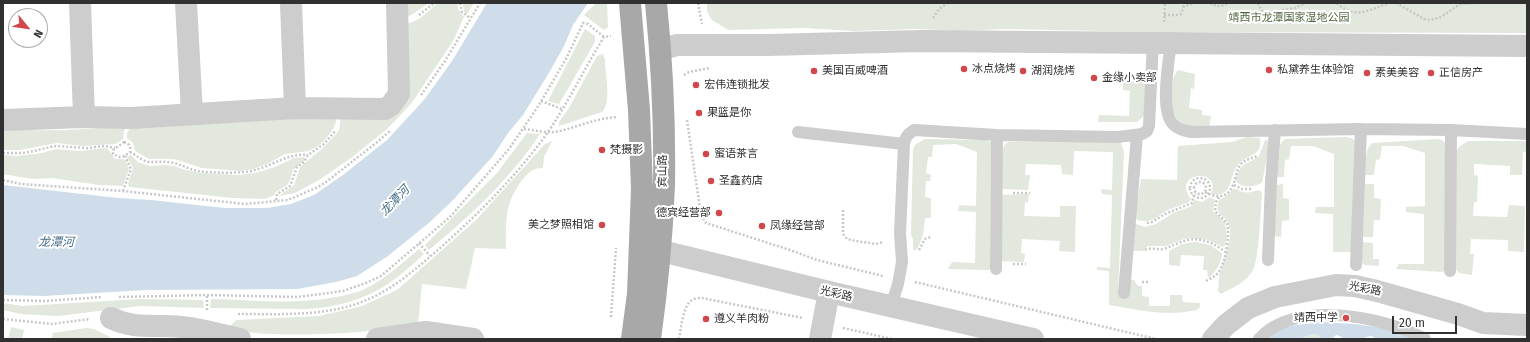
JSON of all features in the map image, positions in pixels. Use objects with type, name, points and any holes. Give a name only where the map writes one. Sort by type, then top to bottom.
[{"type":"main road","name":"宾山路","points":[[631,7],[639,110],[642,189],[656,296],[650,339]]},
{"type":"main road","name":"宾山路","points":[[632,339],[638,294],[664,185],[663,109],[657,7]]},
{"type":"street","points":[[80,3],[84,117]]},
{"type":"street","points":[[186,3],[192,114]]},
{"type":"street","points":[[291,3],[295,108]]},
{"type":"street","points":[[3,120],[84,117],[131,118],[295,108],[385,109],[396,100],[400,88],[397,3]]},
{"type":"street","points":[[660,50],[677,45],[768,46],[921,41],[1527,46]]},
{"type":"street","name":"光彩路","points":[[650,248],[829,292],[1033,339]]},
{"type":"street","name":"光彩路","points":[[1213,339],[1226,325],[1248,308],[1276,297],[1336,285],[1355,286],[1385,293],[1458,314],[1483,323],[1527,325]]},
{"type":"street","points":[[828,333],[829,292]]},
{"type":"street","points":[[112,308],[122,323],[133,326],[162,325],[183,327],[240,339]]},
{"type":"street","points":[[377,339],[426,332],[473,339]]},
{"type":"lane","points":[[1162,43],[1166,83],[1166,109],[1169,119],[1173,125]]},
{"type":"lane","points":[[891,306],[898,284],[902,262],[900,233],[905,138],[914,130],[997,135],[1137,136],[1147,131],[1150,126],[1162,43]]},
{"type":"lane","points":[[1150,126],[1173,125],[1191,132],[1361,129],[1451,130],[1527,134]]},
{"type":"lane","points":[[1356,265],[1361,129]]},
{"type":"lane","points":[[1450,271],[1451,130]]},
{"type":"lane","points":[[1268,260],[1271,182],[1269,131]]},
{"type":"lane","points":[[798,132],[904,144]]},
{"type":"lane","points":[[996,269],[997,135]]},
{"type":"lane","points":[[1124,293],[1137,136]]},
{"type":"lane","points":[[1259,339],[1263,334],[1274,327],[1298,318],[1333,316],[1370,320],[1392,325],[1407,330],[1425,339]]},
{"type":"path","points":[[460,3],[462,12],[470,18]]},
{"type":"path","points":[[420,96],[445,61],[480,3]]},
{"type":"path","points":[[698,3],[702,26]]},
{"type":"path","points":[[1164,15],[1179,15],[1181,14],[1184,6],[1192,3]]},
{"type":"path","points":[[1210,3],[1218,6],[1228,3]]},
{"type":"path","points":[[1258,3],[1260,10],[1271,16],[1283,10],[1295,8],[1305,3]]},
{"type":"path","points":[[1337,3],[1345,10],[1355,13],[1373,10],[1389,3]]},
{"type":"path","points":[[1396,3],[1424,19],[1430,20],[1441,17],[1460,4],[1474,3]]},
{"type":"path","points":[[3,319],[52,324],[94,318],[112,308],[207,295],[298,297],[343,291],[366,283],[381,276],[450,217],[489,173],[524,129],[567,57],[583,23],[588,24],[604,37],[619,35]]},
{"type":"path","points":[[233,314],[314,312],[347,306],[369,299],[405,278],[474,217],[526,160],[562,109],[604,37]]},
{"type":"path","points":[[541,101],[562,109]]},
{"type":"path","points":[[276,200],[277,194],[290,186],[297,167],[304,162],[308,155],[324,144],[336,131],[339,108]]},
{"type":"path","points":[[524,129],[547,132],[556,131],[603,118],[621,116]]},
{"type":"path","points":[[3,180],[21,184],[123,191],[245,204],[288,200],[322,184],[376,143],[395,126]]},
{"type":"path","points":[[1206,281],[1217,274],[1221,268],[1228,229],[1224,218],[1215,211],[1216,202],[1219,197],[1224,195],[1234,185],[1234,177],[1241,164],[1245,160],[1257,155],[1261,150],[1269,131]]},
{"type":"path","points":[[3,153],[23,153],[54,146],[88,148],[104,146],[114,148],[124,142],[127,143],[130,148],[130,152]]},
{"type":"path","points":[[114,148],[113,154],[119,157],[125,156],[130,152]]},
{"type":"path","points":[[130,152],[150,162],[156,161],[174,163],[204,172],[238,173],[262,168],[288,157],[308,155]]},
{"type":"path","points":[[123,191],[131,169],[125,156]]},
{"type":"path","points":[[1199,178],[1208,181],[1210,188],[1208,194],[1203,198],[1194,196],[1190,190],[1192,181],[1199,178]]},
{"type":"path","points":[[1196,193],[1194,188],[1199,182],[1205,184],[1205,192]]},
{"type":"path","points":[[1205,192],[1219,197]]},
{"type":"path","points":[[1196,193],[1202,194],[1205,192]]},
{"type":"path","points":[[1130,220],[1144,223],[1152,222],[1165,214],[1192,203],[1196,193]]},
{"type":"path","points":[[844,210],[843,234],[847,239],[876,244],[882,243],[888,236],[900,233]]},
{"type":"path","points":[[1128,252],[1144,252],[1149,248],[1163,249],[1191,239],[1215,245],[1225,252]]},
{"type":"path","points":[[419,243],[430,256]]},
{"type":"path","points":[[207,295],[207,315]]},
{"type":"path","points":[[3,300],[45,301],[105,297]]},
{"type":"path","points":[[679,339],[685,308],[693,299],[698,298],[806,319]]},
{"type":"path","points":[[828,333],[892,339]]},
{"type":"green space","points":[[403,3],[429,3],[403,19]]},
{"type":"green space","points":[[437,3],[458,3],[458,9],[464,17],[453,41],[411,104],[387,129],[351,158],[319,180],[295,193],[279,196],[294,185],[300,167],[324,147],[339,130],[341,116],[387,115],[404,24],[414,22]]},
{"type":"green space","points":[[463,3],[474,3],[467,14],[464,12]]},
{"type":"green space","points":[[596,3],[607,3],[608,27],[604,30],[584,15]]},
{"type":"green space","name":"靖西市龙潭国家湿地公园","points":[[707,3],[1527,3],[1527,33],[1153,32],[1003,29],[961,31],[916,29],[854,31],[804,28],[728,30],[712,20],[707,11]]},
{"type":"green space","points":[[585,29],[595,36],[595,42],[559,104],[548,101]]},
{"type":"green space","points":[[603,54],[605,60],[607,102],[602,112],[559,126],[559,122],[569,108],[597,56]]},
{"type":"green space","points":[[1178,70],[1195,74],[1194,89],[1191,88],[1189,108],[1202,110],[1202,115],[1211,116],[1209,128],[1188,126],[1183,124],[1175,117],[1172,111],[1172,84]]},
{"type":"green space","points":[[1123,81],[1143,82],[1146,86],[1144,116],[1137,122],[1098,122],[1099,115],[1129,116],[1130,91],[1123,90]]},
{"type":"green space","points":[[336,115],[336,122],[333,129],[325,140],[318,146],[309,151],[285,154],[267,164],[241,171],[202,168],[174,159],[149,159],[135,151],[133,143],[127,138],[127,133],[131,126]]},
{"type":"green space","points":[[127,126],[124,131],[123,139],[116,144],[83,146],[57,143],[20,150],[3,150],[3,128],[49,130]]},
{"type":"green space","points":[[527,133],[540,134],[516,166],[489,196],[460,224],[429,250],[425,245],[497,173]]},
{"type":"green space","points":[[1247,137],[1260,138],[1259,149],[1241,161],[1235,170],[1227,190],[1218,195],[1211,194],[1213,185],[1210,180],[1198,176],[1191,178],[1187,183],[1186,190],[1191,199],[1189,202],[1168,210],[1154,219],[1147,221],[1137,220],[1135,214],[1141,179],[1177,180],[1178,146],[1232,142]]},
{"type":"green space","points":[[1346,137],[1356,141],[1353,252],[1333,252],[1333,214],[1315,213],[1316,207],[1334,207],[1334,154],[1313,146],[1291,146],[1289,159],[1285,160],[1284,177],[1277,177],[1280,146],[1285,139]]},
{"type":"green space","points":[[925,139],[986,140],[991,142],[990,269],[988,270],[948,269],[952,262],[975,263],[976,212],[958,211],[959,205],[976,206],[977,152],[956,144],[933,145],[932,157],[928,157],[926,173],[931,175],[930,181],[926,181],[925,197],[931,198],[931,218],[925,218],[922,239],[916,250],[913,250],[913,240],[911,234],[913,149],[916,144]]},
{"type":"green space","points":[[1112,140],[1121,143],[1124,152],[1118,292],[1129,279],[1134,280],[1138,286],[1142,286],[1142,296],[1149,297],[1149,306],[1170,306],[1170,295],[1182,295],[1183,302],[1200,303],[1200,307],[1197,310],[1164,313],[1109,305],[1109,271],[1097,270],[1097,267],[1110,268],[1112,195],[1102,194],[1101,189],[1112,190],[1113,152],[1074,151],[1073,175],[1062,174],[1061,165],[1026,164],[1025,175],[1030,175],[1028,190],[1002,189],[1001,156],[1002,150],[1008,142]]},
{"type":"green space","points":[[1265,140],[1270,143],[1262,183],[1252,186],[1241,185],[1235,180],[1237,174],[1242,166],[1259,156]]},
{"type":"green space","points":[[1442,140],[1447,145],[1444,271],[1396,269],[1399,264],[1424,264],[1424,214],[1406,212],[1406,207],[1425,206],[1425,153],[1403,146],[1382,146],[1380,159],[1376,160],[1374,175],[1365,175],[1368,149],[1373,143]]},
{"type":"green space","points":[[552,141],[544,157],[543,168],[533,170],[529,173],[522,180],[512,197],[506,221],[506,249],[475,248],[466,289],[422,284],[418,324],[360,332],[313,334],[250,333],[234,331],[230,328],[236,320],[319,316],[341,311],[362,306],[397,290],[476,220],[545,144]]},
{"type":"green space","points":[[1468,141],[1527,141],[1527,151],[1523,152],[1522,175],[1510,175],[1510,166],[1474,164],[1474,175],[1478,176],[1477,202],[1474,202],[1473,216],[1507,217],[1509,205],[1525,206],[1524,252],[1508,251],[1508,240],[1471,239],[1470,254],[1474,254],[1472,275],[1459,273],[1455,268],[1456,151],[1460,146]]},
{"type":"green space","points":[[104,148],[108,149],[115,159],[123,159],[126,161],[129,169],[123,186],[99,185],[52,178],[35,179],[3,174],[3,155],[18,156],[42,153],[56,149],[80,151]]},
{"type":"green space","points":[[131,155],[138,162],[150,166],[175,166],[200,173],[238,175],[255,173],[275,167],[294,158],[304,157],[305,160],[293,170],[287,185],[276,192],[273,196],[264,199],[233,198],[129,187],[128,184],[133,168],[127,157]]},
{"type":"green space","points":[[1283,184],[1283,198],[1289,199],[1289,220],[1282,221],[1281,237],[1274,236],[1276,185]]},
{"type":"green space","points":[[1365,184],[1374,184],[1374,198],[1381,199],[1380,220],[1374,220],[1373,237],[1363,237]]},
{"type":"green space","points":[[1234,188],[1246,192],[1258,190],[1262,192],[1257,255],[1253,270],[1247,278],[1221,294],[1218,291],[1220,272],[1230,239],[1230,232],[1227,222],[1219,212],[1218,205],[1219,200],[1226,196]]},
{"type":"green space","points":[[1029,194],[1028,202],[1025,203],[1024,216],[1060,217],[1060,206],[1076,206],[1075,252],[1059,251],[1060,241],[1022,239],[1021,253],[1025,254],[1024,262],[999,261],[1000,195]]},
{"type":"green space","points":[[1210,197],[1215,200],[1213,211],[1225,222],[1227,238],[1225,246],[1223,247],[1208,240],[1191,238],[1166,246],[1148,246],[1143,251],[1133,251],[1133,223],[1145,227],[1156,224],[1173,213],[1192,206],[1194,200],[1202,202]]},
{"type":"green space","points":[[1196,242],[1210,245],[1222,253],[1218,267],[1208,278],[1207,270],[1203,270],[1204,256],[1181,255],[1180,266],[1169,265],[1169,251],[1182,244]]},
{"type":"green space","points":[[1362,242],[1373,243],[1373,259],[1379,259],[1379,266],[1365,265],[1362,263]]},
{"type":"green space","points":[[419,249],[424,254],[393,281],[369,295],[338,305],[305,309],[210,308],[211,299],[304,301],[355,293],[365,289],[379,280]]},
{"type":"green space","points":[[140,299],[203,300],[204,308],[141,306],[58,316],[21,314],[3,310],[3,303],[23,306]]},
{"type":"green space","points":[[11,327],[24,330],[22,339],[8,339]]},
{"type":"green space","points":[[86,328],[94,329],[110,337],[110,339],[52,339],[53,333]]},
{"type":"green space","points":[[1314,334],[1320,335],[1320,339],[1299,339]]},
{"type":"water","name":"龙潭河","points":[[487,3],[588,3],[573,25],[564,46],[523,115],[508,133],[493,156],[454,199],[430,222],[388,256],[357,276],[336,282],[297,289],[147,290],[43,296],[3,295],[3,185],[225,208],[267,208],[291,204],[314,195],[343,175],[387,140],[424,100],[452,61]]},
{"type":"water","points":[[1322,322],[1356,324],[1390,330],[1412,339],[1377,339],[1371,336],[1351,340],[1336,335],[1332,339],[1320,339],[1319,335],[1314,334],[1299,339],[1269,339],[1273,334],[1286,327]]},
{"type":"place","name":"冰点烧烤","points":[[964,69]]},
{"type":"place","name":"私黛养生体验馆","points":[[1269,70]]},
{"type":"place","name":"美国百威啤酒","points":[[814,71]]},
{"type":"place","name":"湖润烧烤","points":[[1023,71]]},
{"type":"place","name":"素美美容","points":[[1367,73]]},
{"type":"place","name":"正信房产","points":[[1431,73]]},
{"type":"place","name":"金缘小卖部","points":[[1094,78]]},
{"type":"place","name":"宏伟连锁批发","points":[[696,85]]},
{"type":"place","name":"果篮是你","points":[[699,113]]},
{"type":"place","name":"梵摄影","points":[[602,150]]},
{"type":"place","name":"蜜语茶言","points":[[706,154]]},
{"type":"place","name":"圣鑫药店","points":[[711,181]]},
{"type":"place","name":"德宾经营部","points":[[719,213]]},
{"type":"place","name":"美之梦照相馆","points":[[602,225]]},
{"type":"place","name":"凤缘经营部","points":[[762,226]]},
{"type":"place","name":"靖西中学","points":[[1346,318]]},
{"type":"place","name":"遵义羊肉粉","points":[[706,319]]}]
